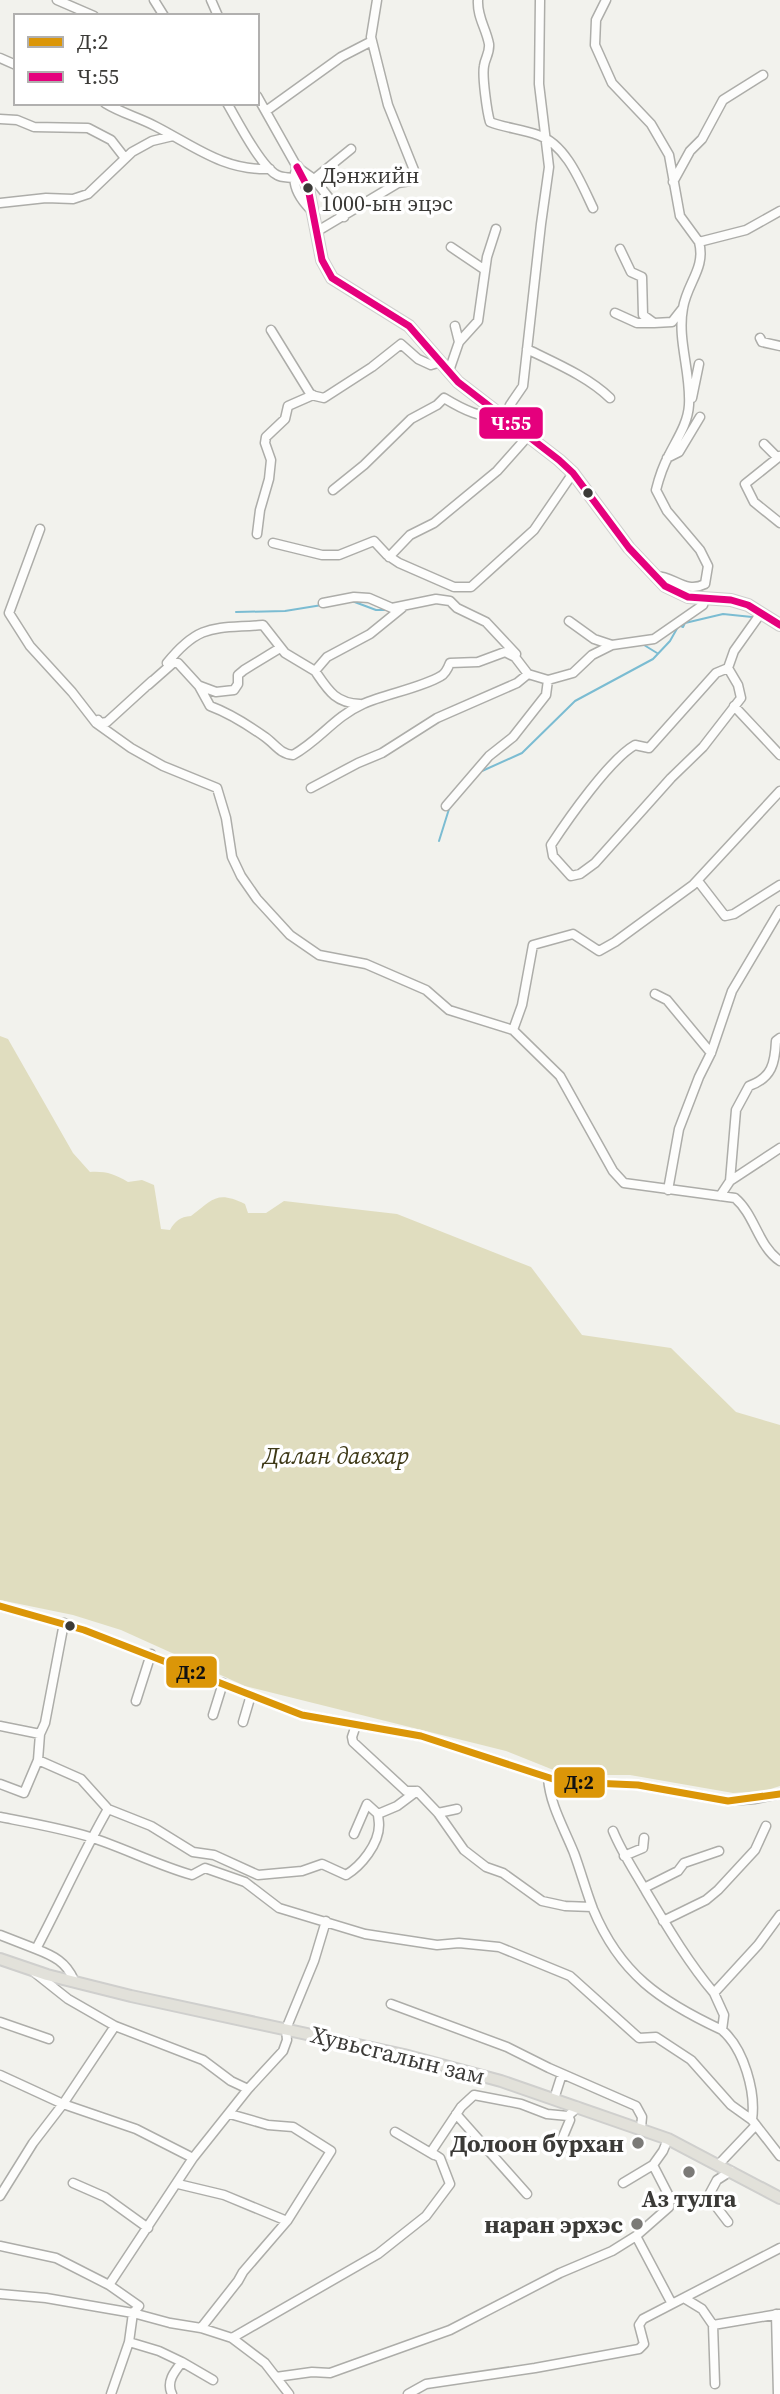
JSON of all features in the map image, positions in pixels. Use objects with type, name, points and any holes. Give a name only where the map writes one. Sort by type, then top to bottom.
[{"type":"main road","points":[[295,172],[307,188],[322,260],[332,278],[409,326],[470,392],[529,435],[573,473],[611,526],[655,578],[688,597],[731,600],[748,605],[780,625]]},
{"type":"main road","name":"Хувьсгалын зам","points":[[0,1959],[131,1996],[449,2065],[668,2138],[780,2198]]},
{"type":"street","points":[[57,0],[89,14]]},
{"type":"street","points":[[316,232],[390,188],[414,177],[405,144],[388,105],[372,41],[377,0]]},
{"type":"street","points":[[478,0],[478,10],[489,44],[488,58],[484,65],[490,122],[546,139],[559,149],[593,208]]},
{"type":"street","points":[[333,490],[365,465],[411,419],[437,405],[444,398],[461,408],[482,415],[506,417],[510,405],[523,386],[549,167],[538,84],[540,0]]},
{"type":"street","points":[[606,0],[596,20],[595,45],[612,83],[651,124],[669,155],[680,216],[699,242],[702,253],[699,271],[690,285],[683,308],[682,336],[689,382],[689,408]]},
{"type":"street","points":[[266,111],[341,57],[372,41]]},
{"type":"street","points":[[673,183],[690,151],[702,139],[723,100],[763,75]]},
{"type":"street","points":[[259,99],[295,172]]},
{"type":"street","points":[[108,105],[121,113],[152,124],[207,155],[235,167],[250,170],[270,169]]},
{"type":"street","points":[[228,105],[270,169],[278,176],[295,172],[314,178],[344,216]]},
{"type":"street","points":[[0,119],[17,120],[34,127],[88,128],[111,140],[125,158]]},
{"type":"street","points":[[0,203],[73,199],[88,194],[132,152],[152,141],[173,136]]},
{"type":"street","points":[[314,178],[351,149]]},
{"type":"street","points":[[699,242],[746,230],[780,211]]},
{"type":"street","points":[[449,371],[459,342],[478,321],[485,270],[496,229]]},
{"type":"street","points":[[451,247],[485,270]]},
{"type":"street","points":[[620,249],[631,272],[642,277],[643,315],[654,323]]},
{"type":"street","points":[[615,313],[637,323],[672,322],[683,308]]},
{"type":"street","points":[[455,326],[459,342]]},
{"type":"street","points":[[271,330],[301,380],[313,395],[324,398],[372,367],[401,344],[418,359],[431,365],[441,362]]},
{"type":"street","points":[[760,338],[762,342],[780,346]]},
{"type":"street","points":[[527,349],[573,373],[610,398]]},
{"type":"street","points":[[655,578],[657,575],[667,578],[684,587],[699,587],[705,584],[708,566],[700,550],[667,511],[656,490],[667,458],[684,426],[699,364]]},
{"type":"street","points":[[257,534],[260,510],[270,479],[271,460],[265,443],[266,437],[285,419],[288,406],[313,395]]},
{"type":"street","points":[[667,458],[680,452],[700,417]]},
{"type":"street","points":[[390,557],[410,535],[434,523],[497,471],[529,435]]},
{"type":"street","points":[[764,444],[778,456],[745,484],[754,502],[780,523]]},
{"type":"street","points":[[273,543],[322,555],[339,555],[374,541],[390,557],[454,587],[471,587],[534,530],[573,473]]},
{"type":"street","points":[[40,529],[9,613],[30,646],[96,723],[131,748],[163,766],[217,788],[226,818],[232,857],[241,876],[257,899],[290,935],[319,955],[366,964],[426,990],[449,1010],[513,1030],[560,1076],[607,1160],[624,1183],[735,1198],[745,1207],[770,1254],[780,1261]]},
{"type":"street","points":[[323,603],[354,597],[369,598],[392,608],[436,600],[450,601],[457,608],[486,622],[516,653],[515,657]]},
{"type":"street","points":[[90,715],[100,723],[107,722],[173,663],[178,663],[200,686],[210,706],[225,712],[268,739],[283,753],[290,755],[314,743],[324,729],[363,704],[441,676],[450,663],[478,662],[505,652],[515,657],[528,674],[548,680],[573,673],[592,654],[612,645],[654,639],[703,605],[705,599]]},
{"type":"street","points":[[314,671],[327,657],[370,634],[404,606]]},
{"type":"street","points":[[728,668],[738,685],[741,698],[703,747],[671,778],[595,863],[580,874],[570,876],[553,856],[551,845],[567,820],[623,754],[635,745],[649,748],[716,673],[728,668],[734,651],[761,613]]},
{"type":"street","points":[[569,621],[594,639],[612,645]]},
{"type":"street","points":[[148,685],[175,654],[210,628],[262,625],[280,648],[314,671],[330,692],[345,703],[363,704]]},
{"type":"street","points":[[200,686],[216,692],[234,690],[239,675],[244,670],[280,648]]},
{"type":"street","points":[[311,788],[382,753],[437,718],[491,695],[528,674]]},
{"type":"street","points":[[446,806],[489,756],[513,737],[546,695],[548,680]]},
{"type":"street","points":[[734,706],[780,755]]},
{"type":"street","points":[[513,1030],[522,1005],[533,945],[573,934],[599,951],[615,942],[698,881],[780,791]]},
{"type":"street","points":[[698,881],[725,916],[734,914],[780,885]]},
{"type":"street","points":[[668,1190],[679,1129],[711,1053],[732,991],[780,910]]},
{"type":"street","points":[[655,993],[667,1000],[711,1053]]},
{"type":"street","points":[[730,1181],[736,1110],[748,1086],[760,1082],[775,1063],[776,1041],[780,1038]]},
{"type":"street","points":[[720,1196],[730,1181],[780,1148]]},
{"type":"street","points":[[0,1606],[64,1623],[307,1716],[441,1741],[564,1782],[652,1786],[728,1801],[780,1794]]},
{"type":"street","points":[[0,1784],[24,1793],[38,1760],[40,1734],[45,1723],[64,1623]]},
{"type":"street","points":[[136,1701],[150,1654]]},
{"type":"street","points":[[213,1715],[223,1683]]},
{"type":"street","points":[[243,1722],[251,1695]]},
{"type":"street","points":[[356,1725],[353,1742],[406,1791],[417,1791],[438,1813],[464,1850],[485,1867],[503,1873],[534,1898],[555,1905],[592,1907]]},
{"type":"street","points":[[0,1726],[40,1734]]},
{"type":"street","points":[[38,1760],[81,1779],[108,1809],[151,1826],[193,1852],[214,1855],[258,1875],[302,1871],[322,1864],[346,1875],[358,1868],[376,1840],[378,1814],[367,1804],[354,1834]]},
{"type":"street","points":[[548,1778],[552,1802],[574,1853],[592,1907],[614,1950],[632,1974],[680,2008],[722,2030],[732,2040],[745,2070],[754,2122],[719,2164]]},
{"type":"street","points":[[378,1814],[397,1806],[417,1791]]},
{"type":"street","points":[[36,1949],[108,1809]]},
{"type":"street","points":[[438,1813],[457,1809]]},
{"type":"street","points":[[0,1817],[45,1825],[91,1838],[192,1875],[205,1867],[245,1882],[279,1908],[365,1934],[400,1941],[499,1948],[570,1976],[639,2038],[656,2037],[691,2060],[731,2105],[754,2122],[780,2156]]},
{"type":"street","points":[[663,1921],[706,1900],[718,1890],[755,1850],[766,1826]]},
{"type":"street","points":[[613,1831],[624,1856],[686,1958],[714,1993],[724,2015],[722,2030]]},
{"type":"street","points":[[624,1856],[643,1847],[644,1838]]},
{"type":"street","points":[[644,1888],[678,1871],[684,1863],[719,1851]]},
{"type":"street","points":[[714,1993],[758,1945],[780,1915]]},
{"type":"street","points":[[109,2285],[193,2158],[248,2089],[283,2051],[287,2040],[286,2028],[314,1961],[326,1921]]},
{"type":"street","points":[[0,1935],[62,1961],[74,1980]]},
{"type":"street","points":[[30,1969],[68,1999],[115,2026],[203,2060],[231,2081],[248,2089]]},
{"type":"street","points":[[391,2004],[507,2047],[636,2106],[642,2118],[641,2128]]},
{"type":"street","points":[[0,2022],[49,2039]]},
{"type":"street","points":[[0,2196],[33,2143],[63,2104],[115,2026]]},
{"type":"street","points":[[554,2099],[562,2074]]},
{"type":"street","points":[[0,2075],[63,2104],[136,2129],[193,2158]]},
{"type":"street","points":[[232,2338],[378,2254],[426,2216],[450,2184],[440,2158],[431,2152],[456,2114],[474,2095],[521,2104],[547,2114],[568,2116],[578,2107]]},
{"type":"street","points":[[201,2328],[243,2272],[287,2221],[331,2151],[293,2127],[268,2125],[230,2114]]},
{"type":"street","points":[[456,2114],[527,2194]]},
{"type":"street","points":[[565,2147],[562,2139],[570,2120],[568,2116]]},
{"type":"street","points":[[395,2132],[440,2158]]},
{"type":"street","points":[[623,2183],[653,2165],[668,2138]]},
{"type":"street","points":[[276,2377],[312,2372],[330,2373],[439,2334],[560,2273],[612,2251],[636,2236],[669,2207],[670,2198],[653,2165]]},
{"type":"street","points":[[728,2222],[712,2201],[710,2193],[717,2180],[731,2171]]},
{"type":"street","points":[[73,2183],[105,2197],[148,2228]]},
{"type":"street","points":[[178,2184],[224,2195],[287,2221]]},
{"type":"street","points":[[636,2236],[672,2304]]},
{"type":"street","points":[[0,2246],[56,2258],[109,2285],[139,2306],[133,2313],[130,2342],[111,2394]]},
{"type":"street","points":[[408,2394],[426,2384],[639,2349],[644,2344],[640,2321],[780,2248]]},
{"type":"street","points":[[0,2294],[46,2298],[133,2313],[201,2328],[232,2338],[265,2363],[289,2394]]},
{"type":"street","points":[[684,2298],[702,2309],[713,2325],[715,2384]]},
{"type":"street","points":[[713,2325],[778,2314],[778,2394]]},
{"type":"street","points":[[130,2342],[159,2351],[214,2380]]},
{"type":"street","points":[[172,2394],[170,2379],[182,2362]]},
{"type":"green space","name":"Далан давхар","points":[[0,1036],[8,1039],[73,1153],[90,1172],[110,1174],[128,1182],[142,1180],[154,1185],[161,1229],[170,1230],[178,1220],[191,1216],[210,1201],[221,1197],[245,1204],[248,1213],[266,1213],[284,1201],[397,1214],[531,1267],[582,1335],[671,1348],[736,1412],[780,1425],[780,1786],[764,1791],[733,1793],[630,1775],[566,1775],[506,1751],[245,1686],[121,1630],[73,1615],[0,1600]]},
{"type":"waterway","points":[[352,601],[376,610],[387,610]]},
{"type":"waterway","points":[[236,612],[285,611],[322,605]]},
{"type":"waterway","points":[[482,771],[522,753],[575,701],[653,659],[670,641],[679,625],[683,627],[685,623],[723,614],[752,617]]},
{"type":"waterway","points":[[644,645],[657,653]]},
{"type":"waterway","points":[[439,841],[449,809]]},
{"type":"transit line","name":"Ч:55","points":[[297,167],[308,188],[322,260],[332,278],[409,326],[458,382],[559,460],[573,473],[629,548],[665,586],[688,597],[731,600],[748,605],[780,625]]},
{"type":"transit line","name":"Д:2","points":[[0,1606],[84,1630],[302,1715],[421,1736],[553,1779],[638,1785],[728,1801],[780,1794]]},
{"type":"place","name":"Дэнжийн 1000-ын эцэс","points":[[308,188]]},
{"type":"place","name":"Долоон бурхан","points":[[638,2143]]},
{"type":"place","name":"Аз тулга","points":[[689,2172]]},
{"type":"place","name":"наран эрхэс","points":[[637,2224]]}]
